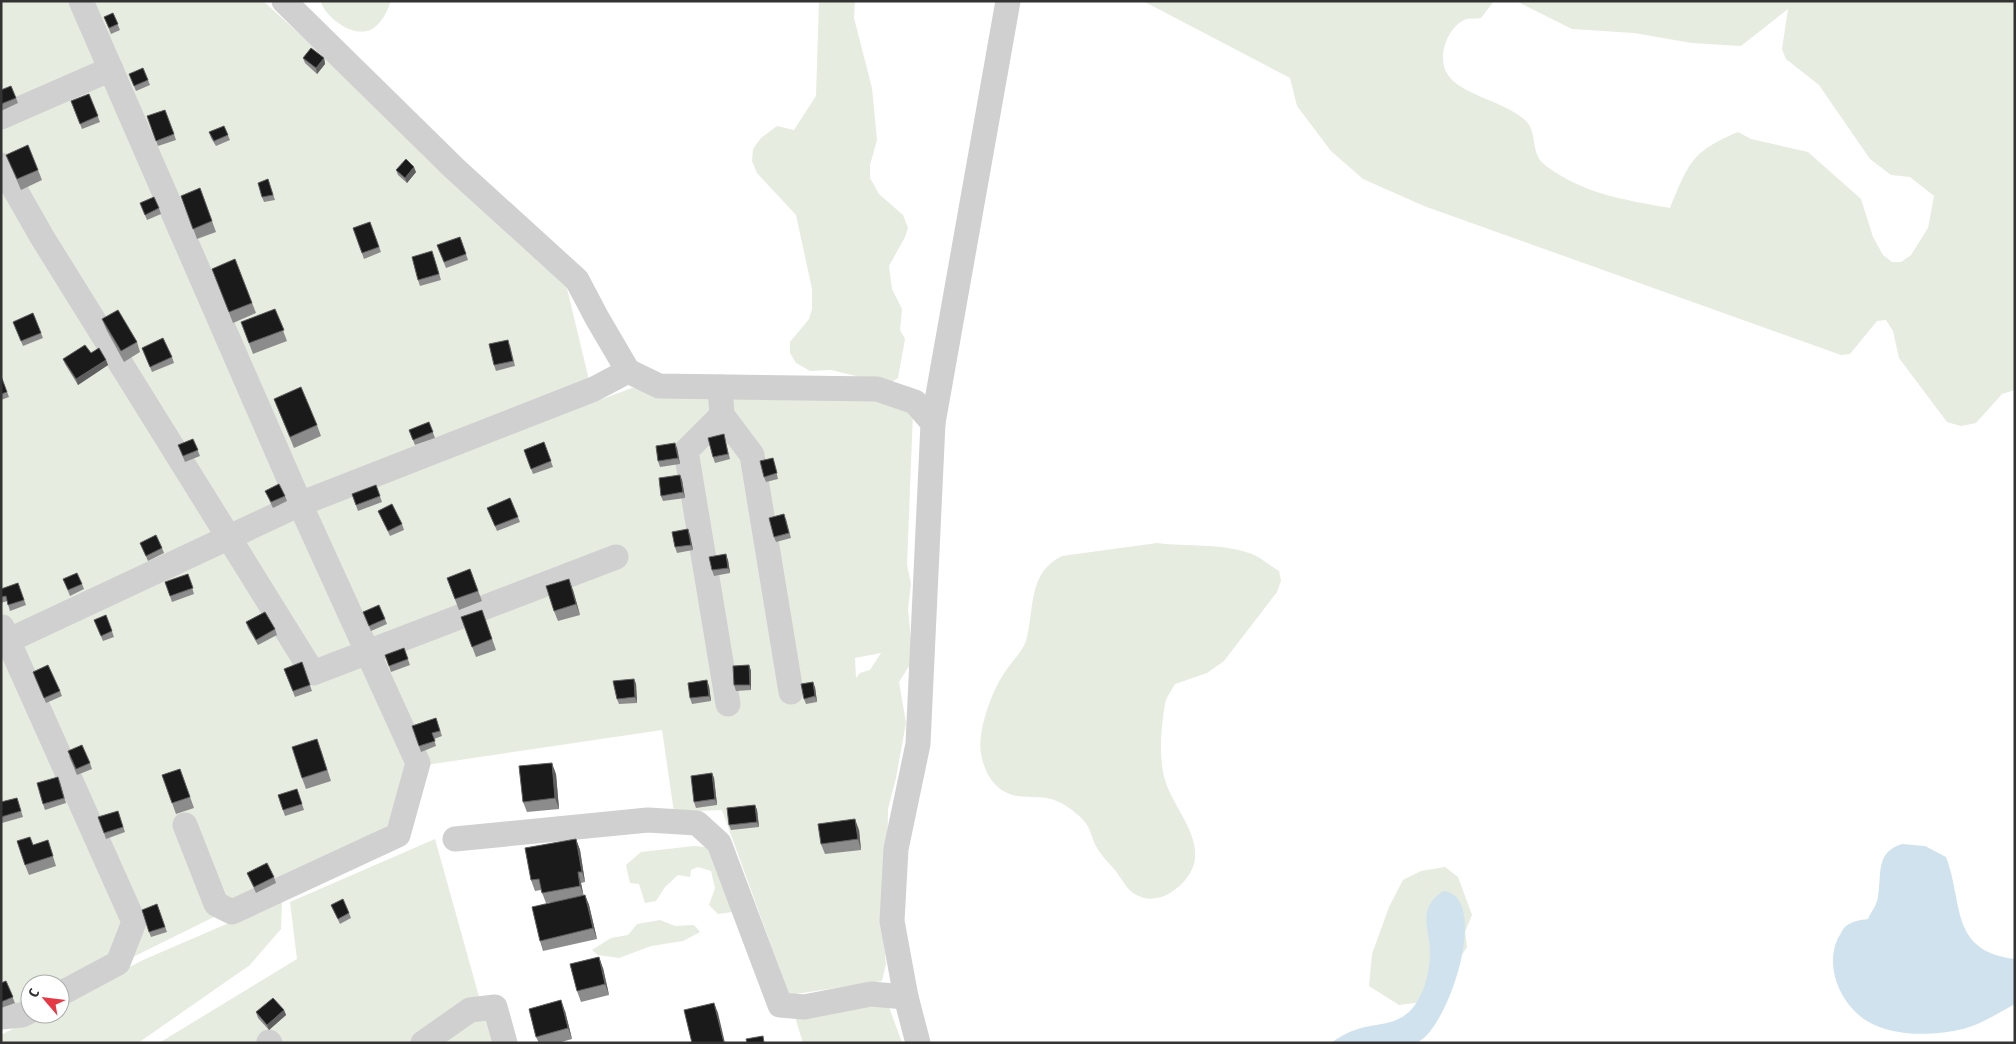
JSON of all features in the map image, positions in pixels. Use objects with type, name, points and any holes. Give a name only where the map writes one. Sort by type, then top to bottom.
[{"type":"street","points":[[81,1],[300,504],[369,651],[418,764],[398,835],[232,912],[216,904],[185,825]]},
{"type":"street","points":[[284,1],[455,169],[577,280],[628,371],[659,386],[877,389],[915,402],[933,423]]},
{"type":"street","points":[[918,1043],[906,997],[892,921],[896,849],[918,744],[933,423],[1008,1]]},
{"type":"street","points":[[1,117],[111,69]]},
{"type":"street","points":[[1,165],[42,237],[313,673],[616,556]]},
{"type":"street","points":[[70,989],[118,963],[134,922],[4,637],[300,504],[594,389],[628,371]]},
{"type":"street","points":[[720,387],[722,415],[752,454],[791,692]]},
{"type":"street","points":[[722,415],[686,452],[728,704]]},
{"type":"street","points":[[456,840],[648,820],[696,823],[720,843],[780,1005],[804,1007],[871,994],[906,997]]},
{"type":"street","points":[[424,1043],[470,1010],[495,1007],[505,1043]]},
{"type":"street","points":[[1,1018],[20,1016]]},
{"type":"shaded area","points":[[1,1],[75,1],[292,504],[1,635]]},
{"type":"shaded area","points":[[87,1],[263,1],[371,98],[565,280],[589,380],[303,492]]},
{"type":"shaded area","points":[[323,1],[391,1],[380,22],[374,28],[363,32],[348,29],[341,25],[324,9],[321,3]]},
{"type":"shaded area","points":[[819,1],[855,1],[854,18],[872,88],[877,140],[870,165],[870,178],[879,194],[903,215],[908,228],[889,266],[892,289],[902,309],[900,330],[905,339],[898,378],[889,384],[831,370],[810,371],[796,363],[790,353],[790,342],[809,319],[812,309],[812,289],[796,215],[757,173],[752,161],[753,149],[761,138],[777,126],[794,130],[816,96]]},
{"type":"shaded area","points":[[1143,1],[1494,1],[1481,18],[1466,19],[1453,29],[1443,52],[1445,68],[1454,82],[1463,88],[1518,114],[1526,121],[1531,130],[1540,160],[1553,171],[1568,180],[1596,192],[1625,200],[1670,208],[1687,170],[1700,153],[1722,139],[1738,132],[1751,139],[1808,152],[1861,199],[1873,237],[1883,255],[1892,262],[1901,262],[1911,255],[1928,228],[1934,196],[1910,177],[1891,175],[1870,159],[1819,85],[1786,59],[1782,49],[1788,9],[1741,46],[1692,43],[1634,33],[1572,29],[1516,1],[2015,1],[2015,390],[2002,394],[1976,423],[1961,426],[1947,422],[1899,358],[1893,331],[1886,320],[1877,321],[1850,354],[1841,355],[1424,206],[1363,179],[1331,151],[1297,106],[1290,78]]},
{"type":"shaded area","points":[[720,387],[877,400],[913,413],[907,565],[911,584],[908,609],[913,660],[899,682],[906,723],[888,809],[887,871],[882,923],[886,964],[882,981],[789,995],[722,810],[674,812],[662,730],[426,765],[309,507],[632,388]],"holes":[[[881,653],[870,670],[860,673],[856,678],[855,658]]]},
{"type":"shaded area","points":[[295,514],[413,768],[384,833],[70,988],[70,974],[20,974],[20,1009],[1,1014],[1,648]]},
{"type":"shaded area","points":[[1157,543],[1215,546],[1253,554],[1279,571],[1281,581],[1277,592],[1224,661],[1207,673],[1175,684],[1167,699],[1162,723],[1163,774],[1190,830],[1194,842],[1195,855],[1193,867],[1181,885],[1162,897],[1147,899],[1133,893],[1128,888],[1098,849],[1085,822],[1072,810],[1056,800],[1017,796],[1003,791],[997,786],[985,768],[980,745],[986,713],[994,692],[1026,641],[1034,593],[1043,572],[1051,563],[1062,556]]},
{"type":"shaded area","points":[[435,839],[492,1043],[159,1043],[297,959],[290,902]]},
{"type":"shaded area","points":[[694,846],[706,847],[717,859],[732,912],[718,914],[709,905],[715,888],[711,871],[698,867],[691,870],[690,877],[678,875],[665,887],[656,901],[645,903],[639,884],[630,883],[626,865],[641,852]]},
{"type":"shaded area","points":[[1445,867],[1458,877],[1472,915],[1465,932],[1467,947],[1450,974],[1423,1002],[1399,1005],[1369,986],[1372,954],[1389,907],[1403,880],[1421,871]]},
{"type":"shaded area","points":[[282,900],[281,929],[250,965],[138,1043],[1,1043],[1,1035],[22,1024],[70,1024],[70,999],[143,960]]},
{"type":"shaded area","points":[[660,920],[675,926],[694,925],[700,932],[683,941],[651,946],[619,958],[598,955],[592,950],[611,938],[628,935],[637,924]]},
{"type":"shaded area","points":[[888,1004],[902,1043],[803,1043],[795,1017]]},
{"type":"water","points":[[1902,844],[1925,846],[1946,857],[1962,923],[1969,936],[1979,946],[1994,954],[2015,959],[2015,1004],[1970,1027],[1927,1034],[1889,1030],[1878,1026],[1867,1021],[1850,1005],[1843,995],[1834,973],[1834,949],[1845,927],[1859,920],[1868,919],[1877,900],[1881,865],[1884,858],[1887,852]]},
{"type":"water","points":[[1443,891],[1457,898],[1464,914],[1465,936],[1453,988],[1442,1012],[1430,1031],[1418,1042],[1413,1043],[1331,1043],[1354,1030],[1399,1019],[1416,1004],[1423,991],[1429,968],[1430,953],[1426,919],[1427,912],[1435,898]]},
{"type":"building","points":[[113,13],[118,24],[109,28],[104,17]]},
{"type":"building","points":[[311,48],[324,58],[316,68],[303,58]]},
{"type":"building","points":[[143,68],[148,80],[134,86],[129,74]]},
{"type":"building","points":[[11,86],[16,98],[1,104],[1,90]]},
{"type":"building","points":[[89,94],[98,116],[80,124],[71,101]]},
{"type":"building","points":[[165,110],[174,134],[156,141],[147,116]]},
{"type":"building","points":[[224,126],[228,135],[214,141],[209,132]]},
{"type":"building","points":[[28,145],[38,170],[17,179],[6,155]]},
{"type":"building","points":[[406,159],[414,167],[405,178],[396,170]]},
{"type":"building","points":[[268,179],[273,195],[262,197],[258,183]]},
{"type":"building","points":[[200,188],[212,221],[193,229],[181,196]]},
{"type":"building","points":[[154,197],[159,208],[145,215],[140,203]]},
{"type":"building","points":[[370,222],[379,247],[362,253],[353,228]]},
{"type":"building","points":[[460,237],[466,254],[444,262],[437,245]]},
{"type":"building","points":[[432,251],[439,274],[418,280],[412,257]]},
{"type":"building","points":[[235,259],[252,303],[229,312],[212,269]]},
{"type":"building","points":[[275,309],[284,330],[249,343],[241,322]]},
{"type":"building","points":[[118,310],[137,342],[121,351],[102,319]]},
{"type":"building","points":[[33,313],[41,333],[21,341],[13,322]]},
{"type":"building","points":[[163,338],[172,357],[150,367],[142,348]]},
{"type":"building","points":[[508,340],[513,361],[494,365],[489,344]]},
{"type":"building","points":[[85,345],[91,353],[99,348],[106,360],[76,379],[63,359]]},
{"type":"building","points":[[1,376],[7,392],[1,394]]},
{"type":"building","points":[[301,387],[317,425],[290,437],[274,399]]},
{"type":"building","points":[[429,422],[433,432],[413,440],[409,430]]},
{"type":"building","points":[[724,434],[728,454],[713,457],[708,438]]},
{"type":"building","points":[[193,439],[198,450],[183,456],[178,445]]},
{"type":"building","points":[[544,442],[551,461],[531,469],[524,450]]},
{"type":"building","points":[[675,443],[678,458],[658,461],[656,446]]},
{"type":"building","points":[[773,458],[777,473],[764,477],[760,461]]},
{"type":"building","points":[[680,475],[683,492],[661,496],[659,478]]},
{"type":"building","points":[[279,484],[285,496],[271,502],[265,491]]},
{"type":"building","points":[[376,485],[380,496],[356,505],[352,494]]},
{"type":"building","points":[[510,498],[518,517],[495,526],[487,508]]},
{"type":"building","points":[[392,504],[402,524],[388,531],[378,511]]},
{"type":"building","points":[[784,514],[789,533],[774,537],[769,518]]},
{"type":"building","points":[[688,529],[691,545],[675,547],[672,532]]},
{"type":"building","points":[[156,535],[162,548],[146,556],[140,543]]},
{"type":"building","points":[[726,554],[728,568],[712,570],[709,557]]},
{"type":"building","points":[[470,569],[478,591],[455,599],[447,578]]},
{"type":"building","points":[[77,573],[82,584],[68,590],[63,579]]},
{"type":"building","points":[[188,574],[193,588],[170,596],[165,582]]},
{"type":"building","points":[[569,579],[576,604],[554,611],[546,586]]},
{"type":"building","points":[[18,583],[24,600],[8,605],[6,596],[1,597],[1,589]]},
{"type":"building","points":[[379,605],[385,619],[369,626],[363,612]]},
{"type":"building","points":[[482,610],[492,639],[472,647],[461,617]]},
{"type":"building","points":[[265,612],[275,629],[256,640],[246,622]]},
{"type":"building","points":[[106,615],[112,631],[101,636],[94,620]]},
{"type":"building","points":[[404,648],[408,659],[389,666],[385,655]]},
{"type":"building","points":[[302,662],[310,685],[293,691],[284,669]]},
{"type":"building","points":[[48,665],[60,691],[44,698],[33,672]]},
{"type":"building","points":[[749,665],[750,685],[734,685],[733,666]]},
{"type":"building","points":[[634,679],[635,697],[617,699],[613,681]]},
{"type":"building","points":[[707,680],[709,696],[690,698],[688,683]]},
{"type":"building","points":[[813,682],[815,696],[804,699],[801,684]]},
{"type":"building","points":[[436,718],[440,731],[432,733],[435,741],[419,746],[412,726]]},
{"type":"building","points":[[317,739],[327,770],[302,778],[292,747]]},
{"type":"building","points":[[82,745],[90,763],[76,769],[68,751]]},
{"type":"building","points":[[552,763],[555,798],[523,802],[519,766]]},
{"type":"building","points":[[180,769],[190,797],[172,803],[162,775]]},
{"type":"building","points":[[712,773],[715,799],[694,802],[691,776]]},
{"type":"building","points":[[58,777],[64,798],[43,804],[37,783]]},
{"type":"building","points":[[297,789],[302,804],[283,810],[278,795]]},
{"type":"building","points":[[17,798],[21,811],[1,817],[1,802]]},
{"type":"building","points":[[755,805],[757,822],[729,825],[727,808]]},
{"type":"building","points":[[118,811],[123,827],[104,833],[98,817]]},
{"type":"building","points":[[855,819],[858,839],[821,844],[818,824]]},
{"type":"building","points":[[30,837],[33,845],[48,840],[53,856],[25,865],[17,841]]},
{"type":"building","points":[[576,839],[582,872],[578,872],[580,886],[542,893],[539,879],[531,880],[525,848]]},
{"type":"building","points":[[267,863],[274,877],[254,887],[247,873]]},
{"type":"building","points":[[585,895],[593,928],[540,941],[532,907]]},
{"type":"building","points":[[343,899],[349,913],[338,919],[331,905]]},
{"type":"building","points":[[157,904],[165,927],[149,932],[142,910]]},
{"type":"building","points":[[599,957],[605,984],[577,991],[570,964]]},
{"type":"building","points":[[6,981],[13,997],[1,1002],[1,983]]},
{"type":"building","points":[[273,998],[284,1010],[267,1025],[256,1012]]},
{"type":"building","points":[[561,1000],[568,1028],[536,1037],[529,1009]]},
{"type":"building","points":[[714,1003],[724,1043],[692,1043],[684,1010]]},
{"type":"building","points":[[763,1036],[764,1043],[747,1043],[746,1039]]}]
